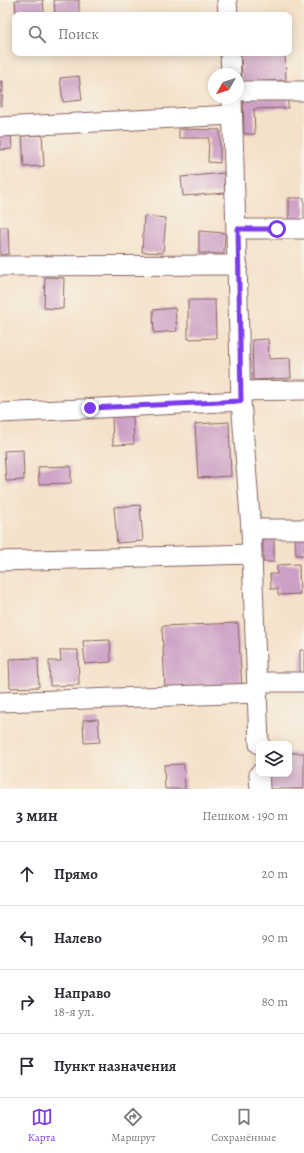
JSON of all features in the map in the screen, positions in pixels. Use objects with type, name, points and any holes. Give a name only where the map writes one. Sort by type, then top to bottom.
[{"type":"street","points":[[227,0],[228,12]]},
{"type":"street","points":[[230,56],[231,68]]},
{"type":"street","points":[[244,91],[304,91]]},
{"type":"street","points":[[0,127],[232,107],[238,229],[241,396],[251,530],[259,741]]},
{"type":"street","points":[[238,229],[304,229]]},
{"type":"street","points":[[0,266],[238,266]]},
{"type":"street","points":[[0,413],[241,396],[304,390]]},
{"type":"street","points":[[251,530],[304,530]]},
{"type":"street","points":[[0,562],[252,554]]},
{"type":"street","points":[[0,702],[258,687],[304,682]]},
{"type":"street","points":[[260,777],[260,789]]},
{"type":"building","points":[[15,0],[43,0],[44,12],[16,12]]},
{"type":"building","points":[[54,0],[79,0],[79,12],[55,12]]},
{"type":"building","points":[[241,56],[285,56],[286,80],[244,82],[244,68],[242,68]]},
{"type":"building","points":[[79,76],[82,100],[63,102],[60,78]]},
{"type":"building","points":[[0,81],[3,81],[2,106],[0,106]]},
{"type":"building","points":[[288,97],[288,108],[254,109],[255,134],[244,134],[244,98]]},
{"type":"building","points":[[179,129],[220,130],[220,163],[208,162],[209,138],[179,138]]},
{"type":"building","points":[[11,133],[12,149],[0,150],[0,134]]},
{"type":"building","points":[[42,135],[44,166],[24,167],[22,136]]},
{"type":"building","points":[[224,173],[225,193],[183,196],[181,177]]},
{"type":"building","points":[[289,198],[304,198],[304,222],[289,222]]},
{"type":"building","points":[[144,216],[166,218],[163,253],[142,252]]},
{"type":"building","points":[[0,227],[8,227],[9,254],[0,255]]},
{"type":"building","points":[[199,231],[225,233],[224,254],[199,253]]},
{"type":"building","points":[[45,277],[64,278],[63,309],[44,308]]},
{"type":"building","points":[[188,300],[215,300],[216,338],[188,339]]},
{"type":"building","points":[[175,308],[177,331],[154,333],[153,310]]},
{"type":"building","points":[[268,339],[269,359],[290,358],[291,378],[253,380],[252,340]]},
{"type":"building","points":[[133,416],[134,444],[113,445],[112,417]]},
{"type":"building","points":[[229,422],[231,476],[198,478],[195,424]]},
{"type":"building","points":[[23,450],[24,480],[6,481],[4,451]]},
{"type":"building","points":[[71,466],[71,483],[39,484],[38,467]]},
{"type":"building","points":[[140,505],[143,541],[117,543],[114,507]]},
{"type":"building","points":[[295,537],[304,537],[304,555],[296,555]]},
{"type":"building","points":[[263,538],[274,538],[274,562],[263,562]]},
{"type":"building","points":[[299,564],[300,594],[278,595],[278,589],[271,589],[270,574],[277,574],[277,565]]},
{"type":"building","points":[[238,623],[242,687],[165,690],[162,626]]},
{"type":"building","points":[[110,640],[111,662],[85,664],[83,641]]},
{"type":"building","points":[[60,650],[78,650],[79,685],[50,686],[49,661],[61,661]]},
{"type":"building","points":[[300,650],[304,650],[304,673],[300,674]]},
{"type":"building","points":[[38,658],[39,687],[10,688],[9,659]]},
{"type":"building","points":[[98,719],[100,742],[84,743],[83,720]]},
{"type":"building","points":[[292,753],[304,753],[304,789],[269,789],[268,777],[292,777]]},
{"type":"building","points":[[184,764],[185,789],[165,789],[164,765]]},
{"type":"route","points":[[90,408],[241,401],[238,229],[277,229]]}]
